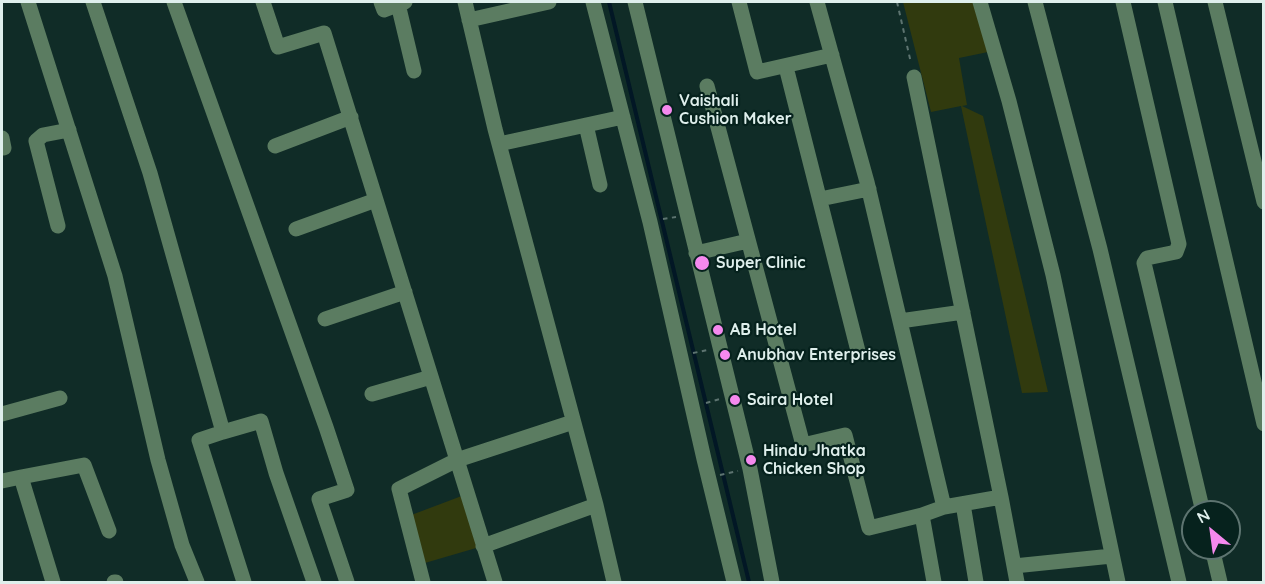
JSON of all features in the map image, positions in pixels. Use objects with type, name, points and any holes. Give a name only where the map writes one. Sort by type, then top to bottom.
[{"type":"street","points":[[28,2],[115,276],[161,471],[182,545],[197,582]]},
{"type":"street","points":[[93,2],[150,173],[223,432]]},
{"type":"street","points":[[174,2],[347,490],[319,499],[347,582]]},
{"type":"street","points":[[263,2],[278,46],[324,33],[495,582]]},
{"type":"street","points":[[381,2],[384,10],[401,3],[414,71]]},
{"type":"street","points":[[465,2],[499,144],[596,506],[614,582]]},
{"type":"street","points":[[469,20],[549,2]]},
{"type":"street","points":[[593,2],[650,222],[734,582]]},
{"type":"street","points":[[635,2],[750,469],[772,582]]},
{"type":"street","points":[[738,2],[757,72],[832,55]]},
{"type":"street","points":[[818,2],[869,189],[944,507]]},
{"type":"street","points":[[980,2],[1009,101],[1053,275],[1118,582]]},
{"type":"street","points":[[1035,2],[1100,249],[1179,582]]},
{"type":"street","points":[[1123,2],[1179,244],[1176,252],[1147,258],[1144,266],[1200,500]]},
{"type":"street","points":[[1165,2],[1263,424]]},
{"type":"street","points":[[1215,2],[1263,202]]},
{"type":"street","points":[[786,67],[858,351]]},
{"type":"street","points":[[914,76],[1017,582]]},
{"type":"street","points":[[707,86],[803,445],[845,435],[869,528],[944,507],[1001,497]]},
{"type":"street","points":[[275,146],[351,117]]},
{"type":"street","points":[[499,144],[623,117]]},
{"type":"street","points":[[586,125],[600,185]]},
{"type":"street","points":[[58,226],[36,141],[43,135],[69,130]]},
{"type":"street","points":[[820,199],[869,189]]},
{"type":"street","points":[[296,229],[376,200]]},
{"type":"street","points":[[696,253],[748,241]]},
{"type":"street","points":[[325,319],[405,292]]},
{"type":"street","points":[[900,321],[963,312]]},
{"type":"street","points":[[372,394],[431,377]]},
{"type":"street","points":[[2,414],[60,398]]},
{"type":"street","points":[[244,582],[199,440],[261,421],[276,473],[314,582]]},
{"type":"street","points":[[423,582],[399,489],[457,460],[573,422]]},
{"type":"street","points":[[2,481],[84,465],[108,531]]},
{"type":"street","points":[[21,477],[52,582]]},
{"type":"street","points":[[963,504],[976,582]]},
{"type":"street","points":[[483,546],[596,506]]},
{"type":"street","points":[[922,515],[934,582]]},
{"type":"street","points":[[1014,566],[1112,556]]},
{"type":"street","points":[[1215,560],[1220,582]]},
{"type":"path","points":[[897,2],[914,76]]},
{"type":"path","points":[[659,220],[674,217]]},
{"type":"path","points":[[689,354],[704,350]]},
{"type":"path","points":[[703,404],[715,400]]},
{"type":"path","points":[[721,475],[736,472]]},
{"type":"green space","points":[[903,2],[975,2],[988,52],[959,58],[967,105],[962,106],[983,116],[1048,392],[1022,393],[961,106],[931,112]]},
{"type":"green space","points":[[467,494],[483,546],[418,565],[406,517]]},
{"type":"waterway","points":[[609,2],[749,582]]},
{"type":"place","name":"Vaishali Cushion Maker","points":[[667,110]]},
{"type":"place","name":"Super Clinic","points":[[702,263]]},
{"type":"place","name":"AB Hotel","points":[[718,330]]},
{"type":"place","name":"Anubhav Enterprises","points":[[725,355]]},
{"type":"place","name":"Saira Hotel","points":[[735,400]]},
{"type":"place","name":"Hindu Jhatka Chicken Shop","points":[[751,460]]}]
